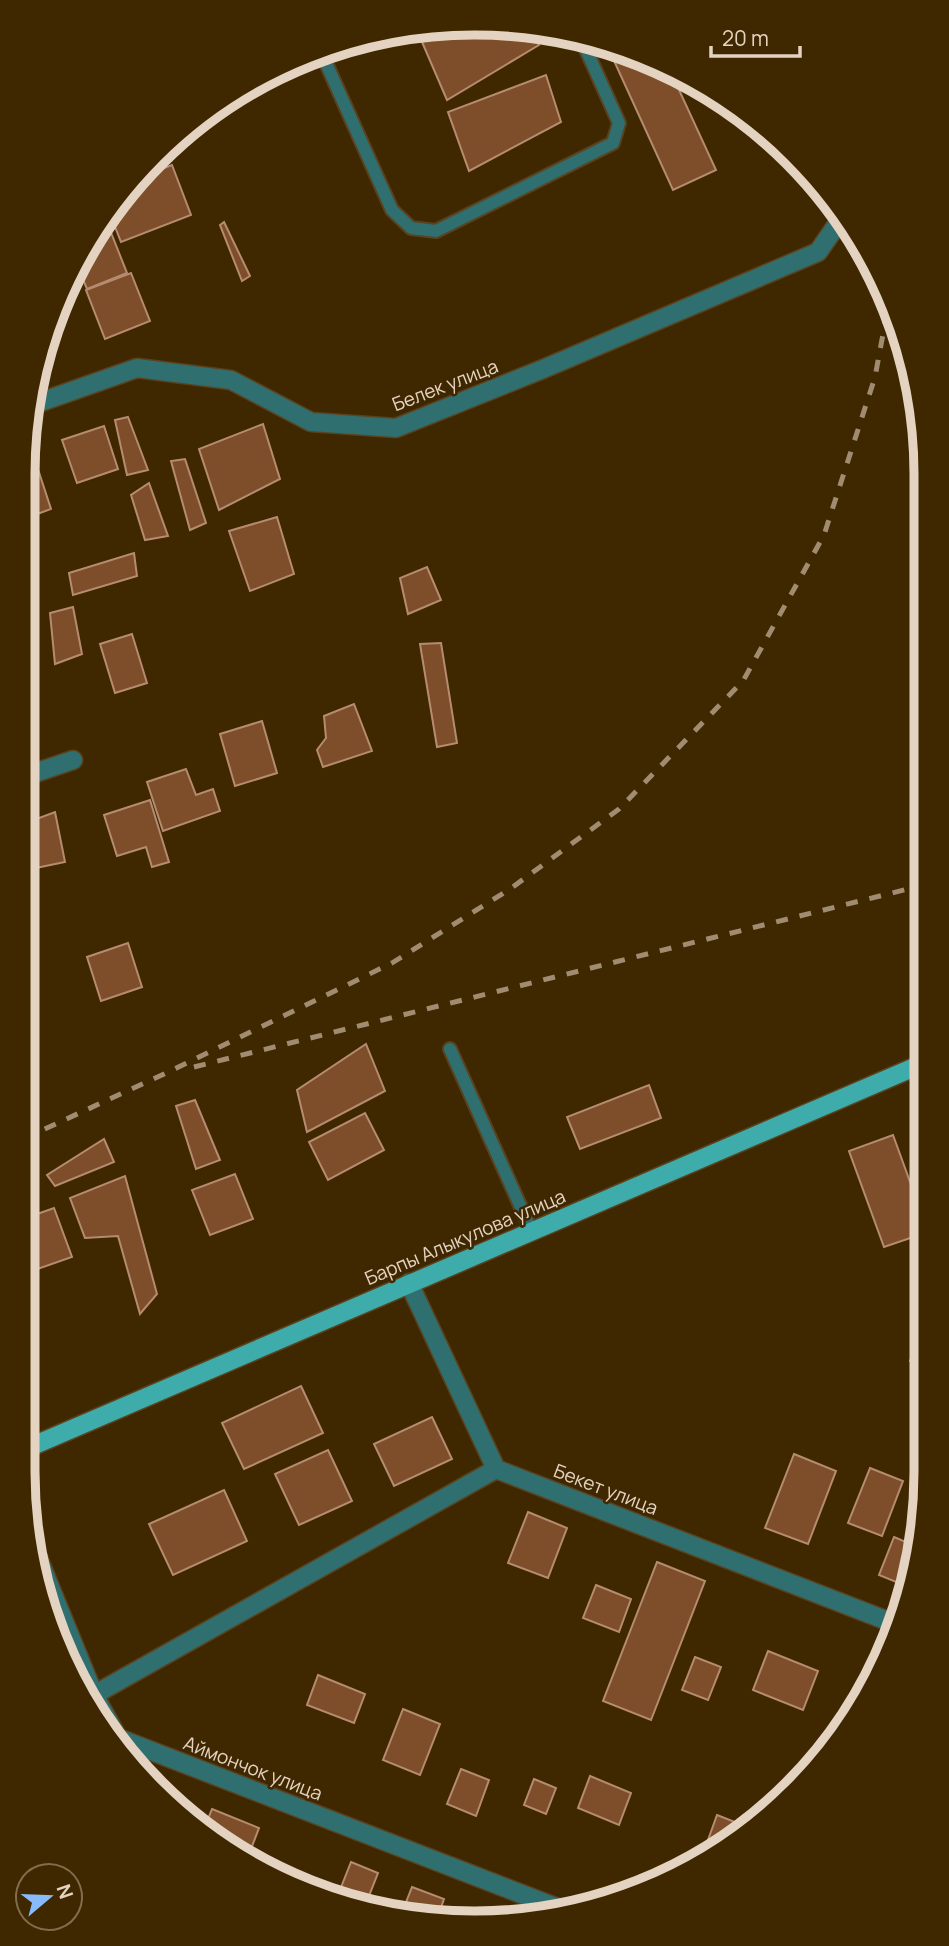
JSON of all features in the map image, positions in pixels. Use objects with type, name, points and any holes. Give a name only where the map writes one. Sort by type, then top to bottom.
[{"type":"main road","name":"Барпы Алыкулова улица","points":[[35,1445],[914,1067]]},
{"type":"street","name":"Белек улица","points":[[41,402],[137,368],[231,380],[311,422],[396,428],[818,252],[837,225]]},
{"type":"street","points":[[35,773],[73,760]]},
{"type":"street","points":[[96,1694],[496,1469],[409,1283]]},
{"type":"street","name":"Бекет улица","points":[[496,1469],[888,1621]]},
{"type":"street","name":"Аймончок улица","points":[[54,1599],[81,1667]]},
{"type":"street","name":"Аймончок улица","points":[[129,1742],[549,1905]]},
{"type":"lane","points":[[325,61],[392,210],[411,228],[436,231],[613,143],[619,123],[586,50]]},
{"type":"lane","points":[[450,1049],[532,1232]]},
{"type":"building","points":[[475,35],[536,40],[539,45],[447,100],[421,39]]},
{"type":"building","points":[[612,57],[676,84],[716,170],[673,190]]},
{"type":"building","points":[[546,75],[561,122],[469,171],[448,112]]},
{"type":"building","points":[[172,165],[191,215],[121,242],[114,224],[158,170]]},
{"type":"building","points":[[224,222],[250,276],[242,281],[220,225]]},
{"type":"building","points":[[110,229],[127,273],[87,289],[82,277]]},
{"type":"building","points":[[131,273],[150,321],[105,339],[86,290]]},
{"type":"building","points":[[128,417],[148,470],[127,475],[115,420]]},
{"type":"building","points":[[263,424],[280,479],[219,510],[199,449]]},
{"type":"building","points":[[104,426],[118,469],[77,483],[62,440]]},
{"type":"building","points":[[185,459],[206,523],[190,530],[171,461]]},
{"type":"building","points":[[35,461],[51,509],[35,515]]},
{"type":"building","points":[[149,483],[168,536],[145,540],[131,495]]},
{"type":"building","points":[[277,517],[294,574],[250,591],[229,531]]},
{"type":"building","points":[[134,553],[137,576],[73,595],[69,573]]},
{"type":"building","points":[[427,567],[441,600],[408,614],[400,578]]},
{"type":"building","points":[[73,607],[82,654],[55,664],[50,613]]},
{"type":"building","points":[[132,634],[147,683],[115,693],[100,644]]},
{"type":"building","points":[[441,643],[457,743],[437,747],[420,644]]},
{"type":"building","points":[[354,704],[372,751],[323,767],[317,750],[326,738],[324,716]]},
{"type":"building","points":[[262,721],[277,773],[235,786],[220,734]]},
{"type":"building","points":[[186,769],[196,795],[213,789],[220,811],[163,831],[147,782]]},
{"type":"building","points":[[150,800],[169,862],[152,867],[146,847],[117,856],[104,815]]},
{"type":"building","points":[[55,812],[65,862],[35,868],[35,820]]},
{"type":"building","points":[[128,943],[142,987],[101,1001],[87,957]]},
{"type":"building","points":[[366,1044],[385,1091],[307,1132],[297,1090]]},
{"type":"building","points":[[649,1085],[661,1118],[580,1149],[567,1117]]},
{"type":"building","points":[[195,1100],[220,1160],[196,1169],[176,1106]]},
{"type":"building","points":[[365,1113],[384,1150],[328,1180],[309,1142]]},
{"type":"building","points":[[893,1135],[914,1193],[914,1237],[884,1247],[849,1151]]},
{"type":"building","points":[[104,1139],[114,1162],[55,1186],[47,1175]]},
{"type":"building","points":[[235,1174],[253,1219],[210,1235],[192,1190]]},
{"type":"building","points":[[125,1176],[157,1294],[140,1314],[118,1236],[85,1238],[70,1198]]},
{"type":"building","points":[[54,1208],[72,1257],[35,1270],[35,1215]]},
{"type":"building","points":[[301,1386],[323,1433],[244,1469],[222,1423]]},
{"type":"building","points":[[432,1417],[452,1459],[394,1486],[374,1444]]},
{"type":"building","points":[[328,1450],[352,1501],[299,1525],[275,1474]]},
{"type":"building","points":[[794,1454],[836,1471],[808,1544],[765,1528]]},
{"type":"building","points":[[870,1468],[903,1481],[882,1536],[848,1523]]},
{"type":"building","points":[[224,1490],[247,1541],[173,1575],[149,1524]]},
{"type":"building","points":[[528,1512],[567,1528],[548,1578],[508,1563]]},
{"type":"building","points":[[894,1537],[908,1543],[899,1583],[879,1575]]},
{"type":"building","points":[[657,1562],[705,1581],[651,1720],[603,1701]]},
{"type":"building","points":[[596,1585],[631,1599],[619,1632],[583,1618]]},
{"type":"building","points":[[768,1651],[818,1671],[803,1710],[753,1690]]},
{"type":"building","points":[[695,1657],[721,1667],[708,1700],[682,1690]]},
{"type":"building","points":[[318,1675],[365,1694],[354,1723],[307,1705]]},
{"type":"building","points":[[403,1709],[440,1724],[420,1775],[383,1760]]},
{"type":"building","points":[[461,1769],[489,1780],[476,1816],[447,1804]]},
{"type":"building","points":[[590,1776],[631,1793],[619,1825],[578,1808]]},
{"type":"building","points":[[534,1779],[556,1788],[546,1814],[524,1805]]},
{"type":"building","points":[[212,1809],[259,1828],[251,1849],[230,1837],[207,1820]]},
{"type":"building","points":[[717,1815],[738,1823],[711,1842],[708,1840]]},
{"type":"building","points":[[351,1862],[378,1873],[368,1898],[340,1890]]},
{"type":"building","points":[[412,1887],[444,1899],[440,1909],[405,1905]]},
{"type":"railway","points":[[35,1133],[392,963],[510,889],[619,809],[743,681],[824,535],[875,377],[886,319]]},
{"type":"railway","points":[[194,1067],[914,887]]}]
